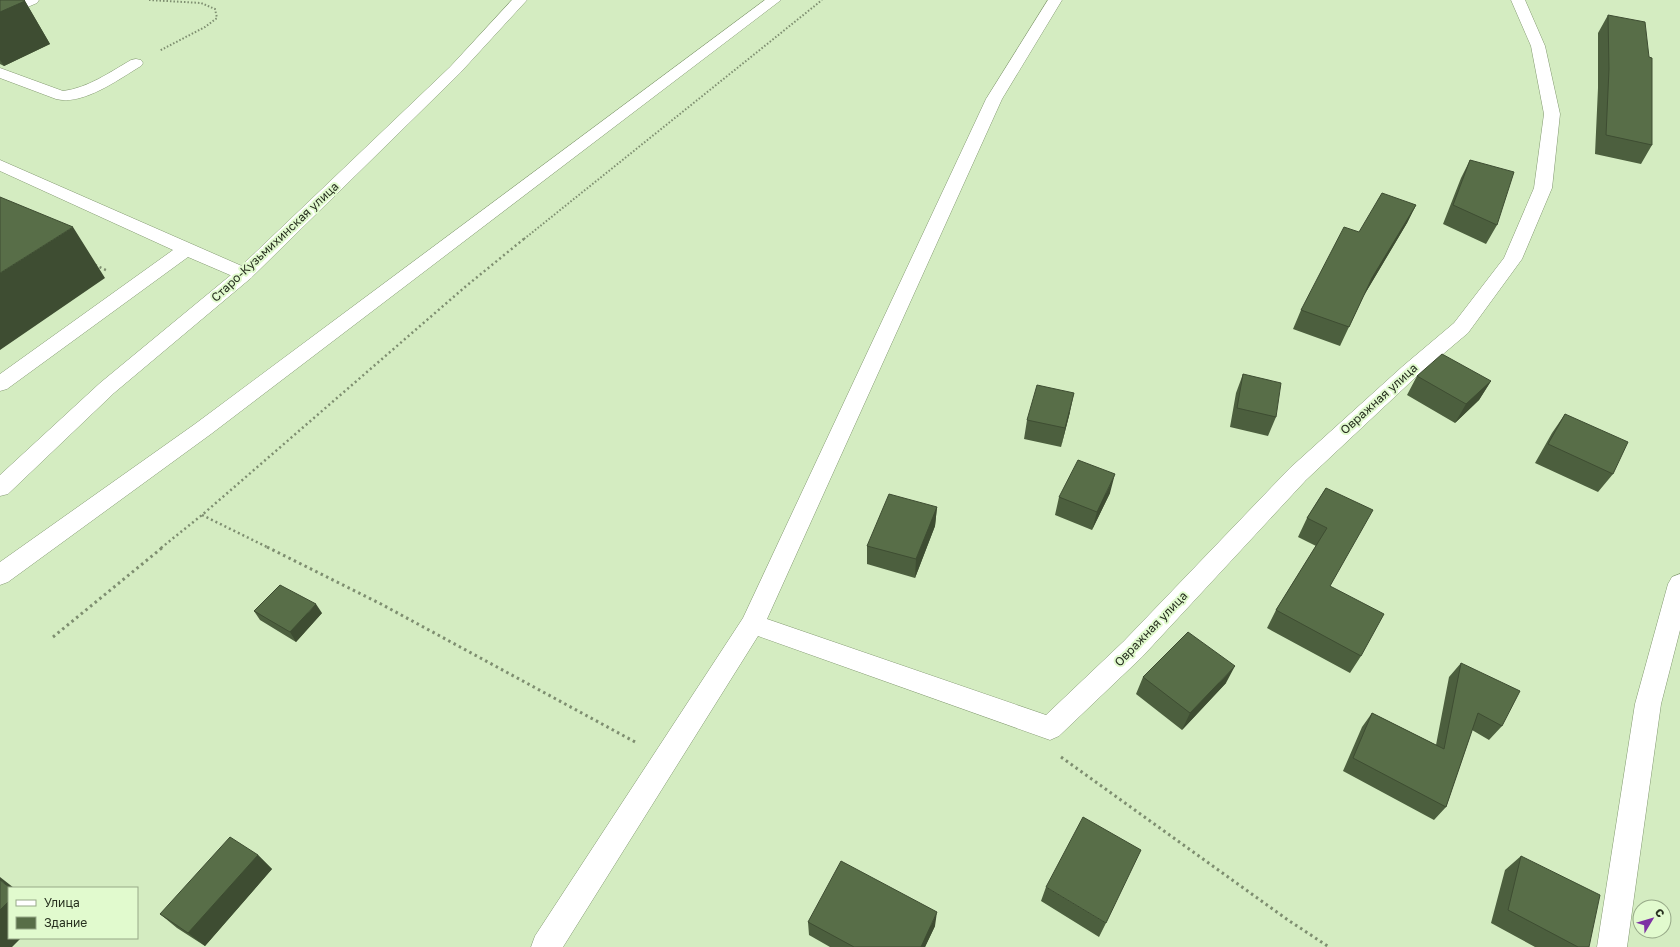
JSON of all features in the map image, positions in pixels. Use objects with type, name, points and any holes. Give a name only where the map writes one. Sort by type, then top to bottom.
[{"type":"main road","points":[[0,15],[32,0]]},
{"type":"main road","name":"Старо-Кузьмихинская улица","points":[[0,488],[107,388],[244,274],[455,70],[520,0]]},
{"type":"main road","points":[[0,575],[203,429],[774,0]]},
{"type":"main road","points":[[546,947],[752,624],[994,99],[1056,0]]},
{"type":"main road","name":"Овражная улица","points":[[1050,728],[1133,649],[1298,474],[1410,371],[1461,328],[1513,259],[1543,188],[1552,114],[1538,46],[1518,0]]},
{"type":"main road","points":[[0,72],[62,96],[73,96],[90,89],[136,63]]},
{"type":"main road","points":[[0,165],[244,274]]},
{"type":"main road","points":[[0,384],[186,249]]},
{"type":"main road","points":[[1612,947],[1648,704],[1680,584]]},
{"type":"main road","points":[[752,624],[1050,728]]},
{"type":"path","points":[[136,63],[217,18],[215,9],[201,3],[149,0]]},
{"type":"path","points":[[53,637],[202,515],[465,287],[822,0]]},
{"type":"path","points":[[91,264],[111,272]]},
{"type":"path","points":[[202,515],[381,604],[666,760]]},
{"type":"path","points":[[1050,728],[1050,750],[1288,920],[1329,947]]},
{"type":"building","points":[[0,0],[24,0],[25,1],[0,12]]},
{"type":"building","points":[[1608,15],[1645,22],[1649,57],[1652,58],[1652,145],[1606,135],[1609,69]]},
{"type":"building","points":[[1470,160],[1514,172],[1497,225],[1453,205]]},
{"type":"building","points":[[1382,193],[1416,205],[1372,278],[1349,327],[1301,310],[1344,227],[1359,232]]},
{"type":"building","points":[[0,197],[73,227],[0,273]]},
{"type":"building","points":[[1442,354],[1491,381],[1466,404],[1417,376]]},
{"type":"building","points":[[1243,374],[1281,383],[1276,417],[1237,408]]},
{"type":"building","points":[[1037,385],[1074,393],[1065,428],[1027,420]]},
{"type":"building","points":[[1565,414],[1628,442],[1613,474],[1548,444]]},
{"type":"building","points":[[1078,460],[1115,474],[1097,512],[1059,497]]},
{"type":"building","points":[[1326,488],[1373,510],[1330,586],[1384,614],[1361,656],[1276,610],[1327,528],[1307,518]]},
{"type":"building","points":[[889,494],[937,507],[916,559],[867,546]]},
{"type":"building","points":[[280,585],[316,604],[290,632],[254,611]]},
{"type":"building","points":[[1188,632],[1235,666],[1190,713],[1143,677]]},
{"type":"building","points":[[1461,663],[1520,691],[1502,726],[1478,713],[1446,807],[1353,758],[1372,713],[1444,749]]},
{"type":"building","points":[[1083,817],[1141,850],[1106,923],[1046,887]]},
{"type":"building","points":[[230,837],[258,855],[188,933],[160,914]]},
{"type":"building","points":[[1521,856],[1600,895],[1589,947],[1578,947],[1508,910]]},
{"type":"building","points":[[841,861],[937,912],[921,947],[854,947],[808,922]]},
{"type":"building","points":[[0,880],[9,887],[8,902],[0,910]]}]
